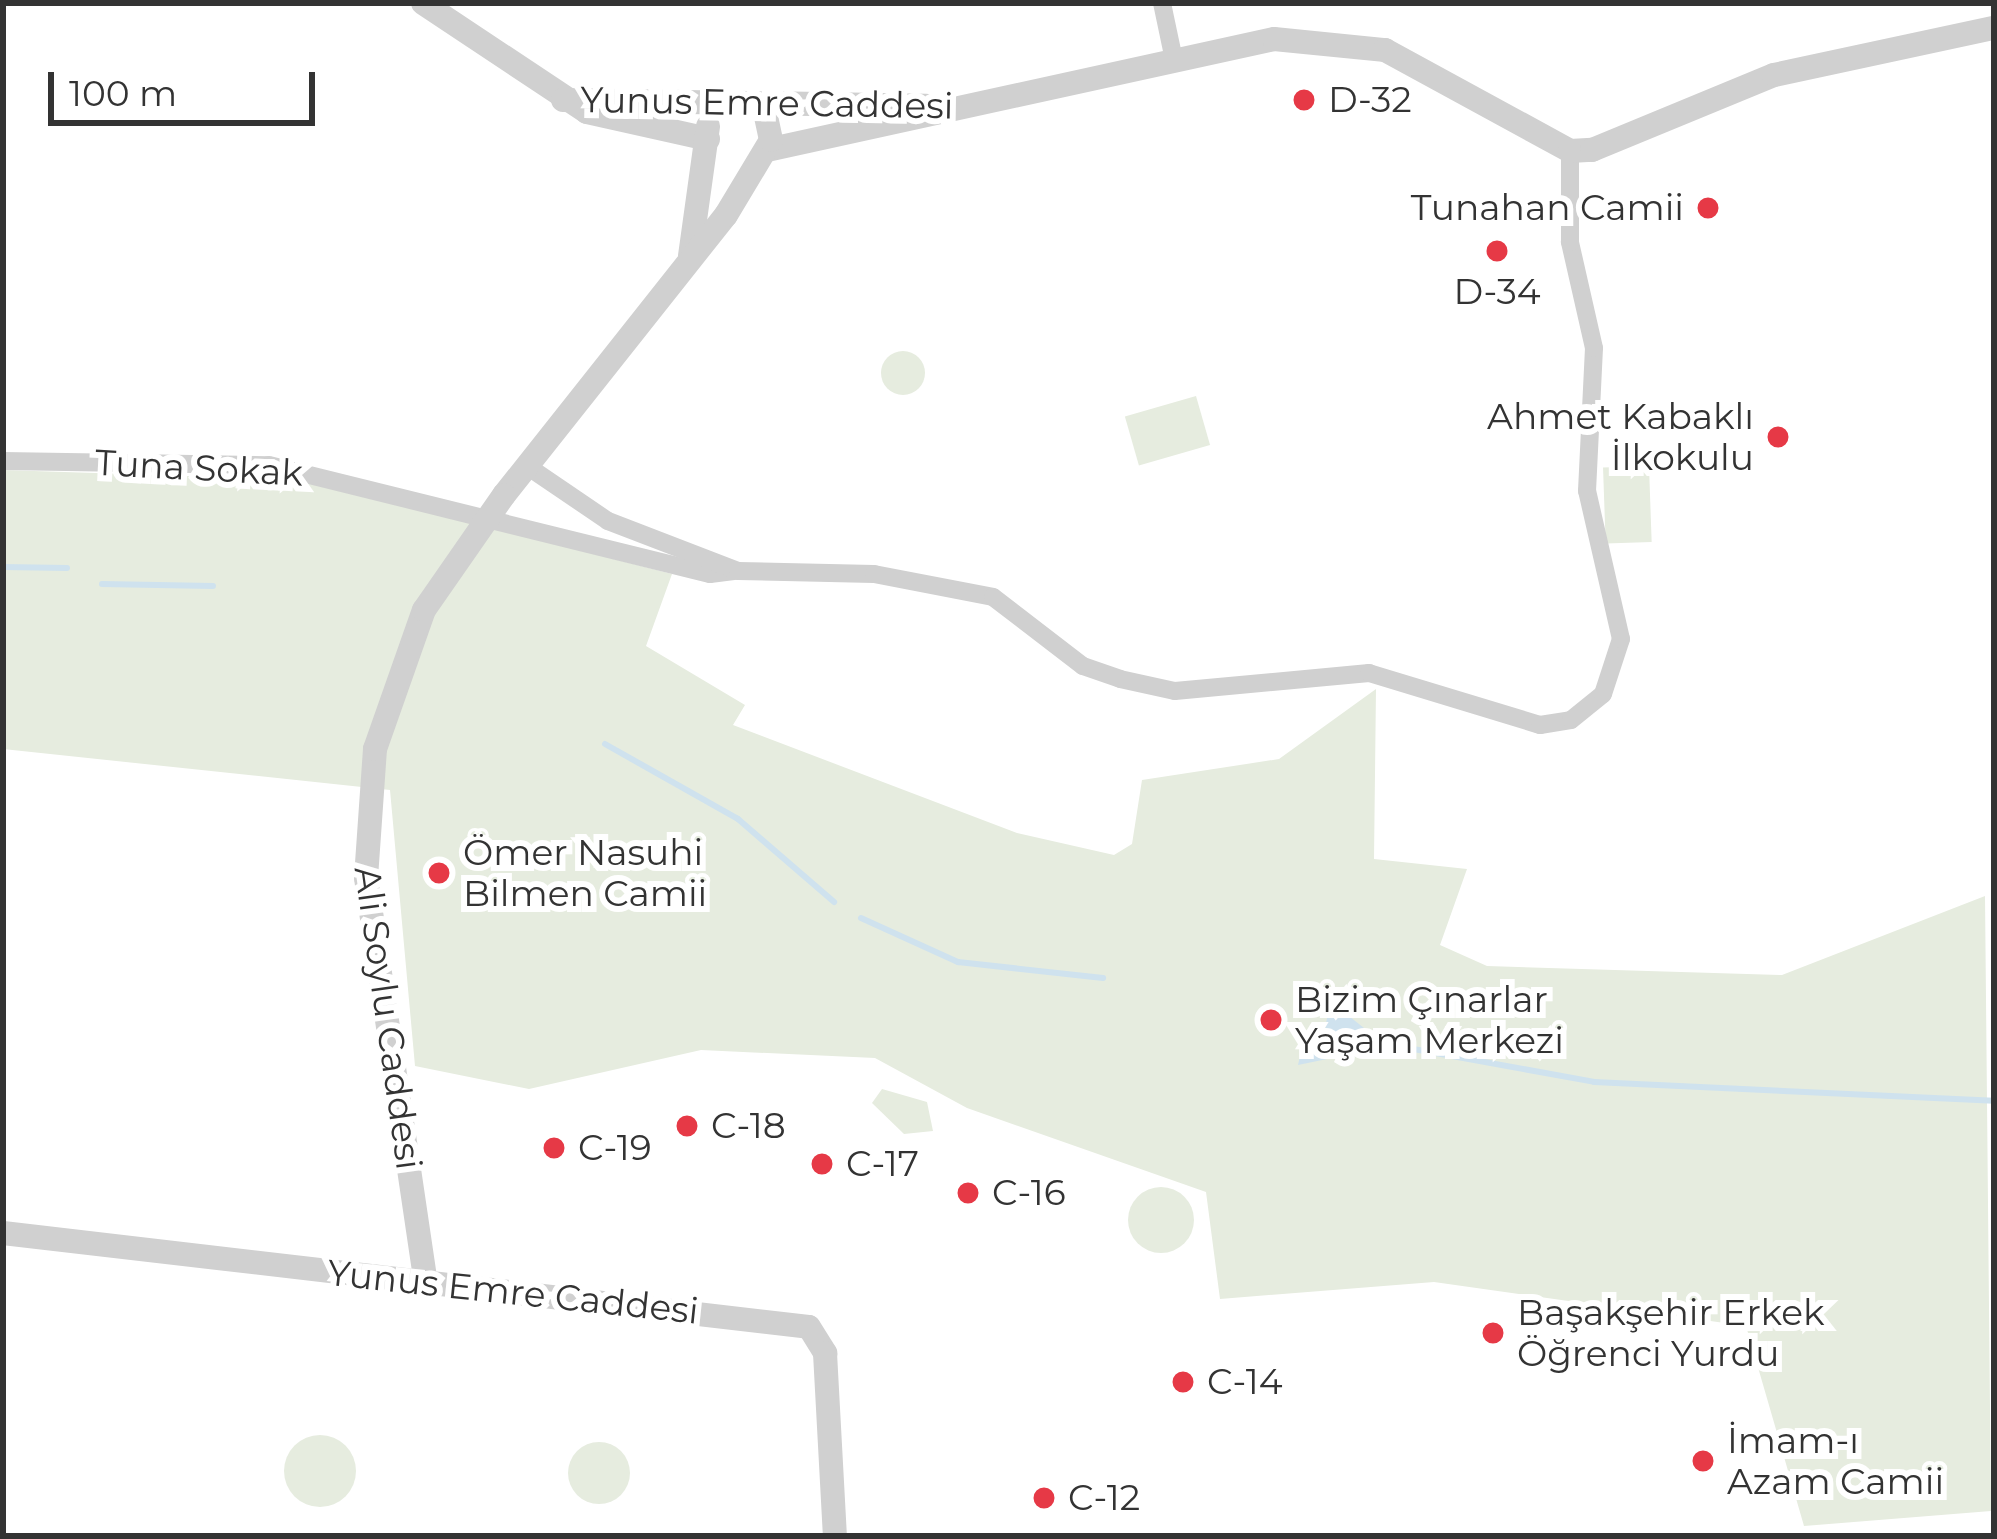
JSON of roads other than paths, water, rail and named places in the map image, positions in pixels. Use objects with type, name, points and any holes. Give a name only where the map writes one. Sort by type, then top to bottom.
[{"type":"street","name":"Yunus Emre Caddesi","points":[[423,3],[563,100],[710,144],[739,165],[763,154],[1173,56],[1274,39],[1358,42],[1570,151]]},
{"type":"street","points":[[1162,3],[1173,56]]},
{"type":"street","points":[[530,468],[608,520],[738,571],[940,581],[993,596],[1083,666],[1175,691],[1369,673],[1540,724],[1571,720],[1603,694],[1621,639],[1587,491],[1594,348],[1570,242],[1570,151],[1774,75],[1994,28]]},
{"type":"street","name":"Yunus Emre Caddesi","points":[[563,100],[764,107],[970,105]]},
{"type":"street","name":"Ali Soylu Caddesi","points":[[685,276],[710,144],[724,104]]},
{"type":"street","points":[[763,154],[764,107]]},
{"type":"street","name":"Ali Soylu Caddesi","points":[[426,1282],[366,878],[375,749],[424,610],[504,495],[685,276],[763,154]]},
{"type":"street","name":"Tuna Sokak","points":[[3,460],[269,465],[463,507],[643,559],[738,571]]},
{"type":"street","name":"Yunus Emre Caddesi","points":[[3,1233],[809,1327],[825,1353],[835,1536]]},
{"type":"water","points":[[1315,989],[1364,1028],[1361,1052],[1298,1065],[1304,1039],[1323,1041],[1328,1012],[1312,1008]]},
{"type":"waterway","points":[[3,567],[67,568]]},
{"type":"waterway","points":[[102,584],[213,586]]},
{"type":"waterway","points":[[605,744],[738,819],[834,902]]},
{"type":"waterway","points":[[861,918],[958,962],[1103,978]]},
{"type":"waterway","points":[[1364,1040],[1594,1082],[1994,1101]]},
{"type":"place","name":"D-32","points":[[1304,100]]},
{"type":"place","name":"Tunahan Camii","points":[[1708,208]]},
{"type":"place","name":"D-34","points":[[1497,251]]},
{"type":"place","name":"Ahmet Kabaklı İlkokulu","points":[[1778,437]]},
{"type":"place","name":"Ömer Nasuhi Bilmen Camii","points":[[439,873]]},
{"type":"place","name":"Bizim Çınarlar Yaşam Merkezi","points":[[1271,1020]]},
{"type":"place","name":"C-18","points":[[687,1126]]},
{"type":"place","name":"C-19","points":[[554,1148]]},
{"type":"place","name":"C-17","points":[[822,1164]]},
{"type":"place","name":"C-16","points":[[968,1193]]},
{"type":"place","name":"Başakşehir Erkek Öğrenci Yurdu","points":[[1493,1333]]},
{"type":"place","name":"C-14","points":[[1183,1382]]},
{"type":"place","name":"İmam-ı Azam Camii","points":[[1703,1461]]},
{"type":"place","name":"C-12","points":[[1044,1498]]}]
